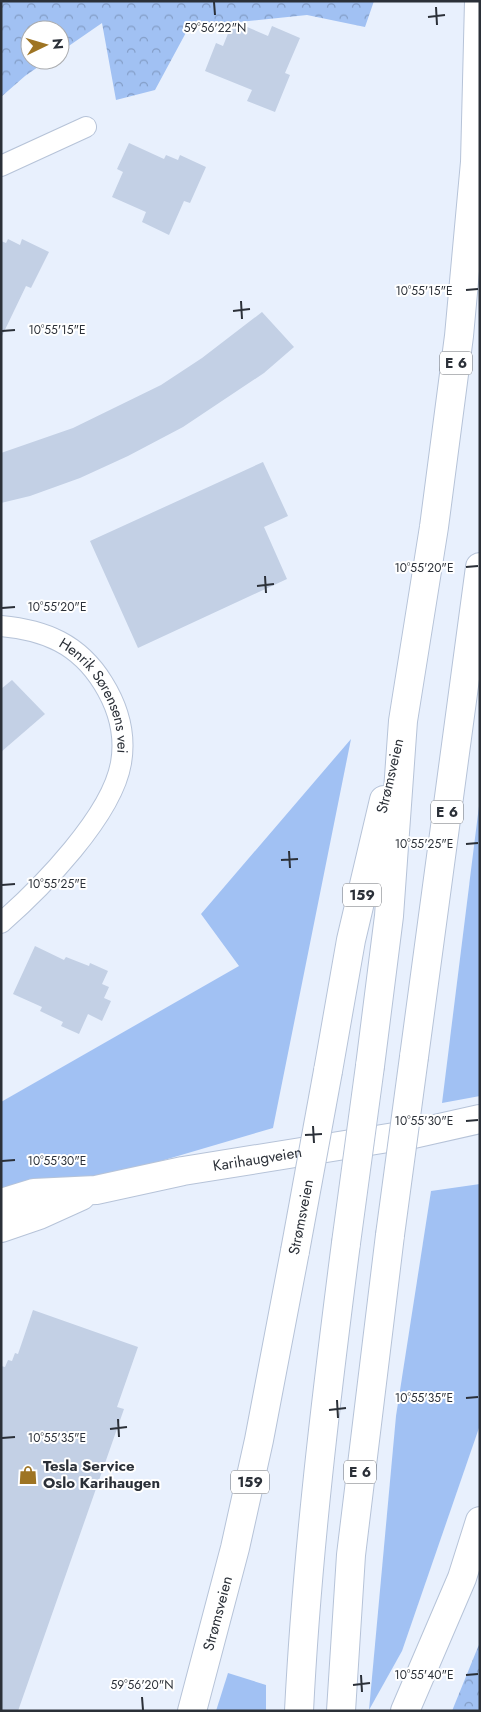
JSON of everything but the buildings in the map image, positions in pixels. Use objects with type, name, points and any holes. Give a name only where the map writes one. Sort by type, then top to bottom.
[{"type":"main road","name":"E 6","points":[[299,1711],[303,1637],[319,1468],[346,1243],[390,916],[403,721],[438,499],[460,336],[475,162],[478,1]]},
{"type":"main road","name":"E 6","points":[[341,1711],[353,1535],[390,1235],[480,567]]},
{"type":"main road","name":"Strømsveien","points":[[192,1711],[235,1548],[259,1440],[351,940],[403,721]]},
{"type":"main road","name":"Karihaugveien","points":[[1,1203],[34,1193],[96,1190],[183,1171],[413,1134],[480,1120]]},
{"type":"main road","name":"Karihaugveien","points":[[1,1228],[39,1215],[96,1190]]},
{"type":"main road","points":[[405,1711],[462,1578],[480,1521]]},
{"type":"street","points":[[1,166],[86,127]]},
{"type":"street","name":"Henrik Sørensens vei","points":[[1,626],[44,633],[63,642],[94,669],[116,710],[120,724],[122,753],[119,772],[94,820],[40,886],[1,923]]},
{"type":"green space","points":[[1,1],[374,1],[365,27],[307,15],[189,27],[155,90],[116,100],[102,23],[70,45],[70,20],[20,20],[20,70],[34,70],[1,97]]},
{"type":"green space","points":[[351,739],[273,1128],[1,1208],[1,1102],[239,966],[201,914]]},
{"type":"green space","points":[[480,798],[480,1096],[442,1103]]},
{"type":"green space","points":[[480,1184],[480,1425],[402,1651],[369,1710],[396,1416],[431,1191]]},
{"type":"green space","points":[[480,1642],[480,1711],[452,1711]]},
{"type":"green space","points":[[228,1673],[266,1685],[266,1711],[216,1711]]},
{"type":"place","name":"Tesla Service Oslo Karihaugen","points":[[28,1475]]}]
